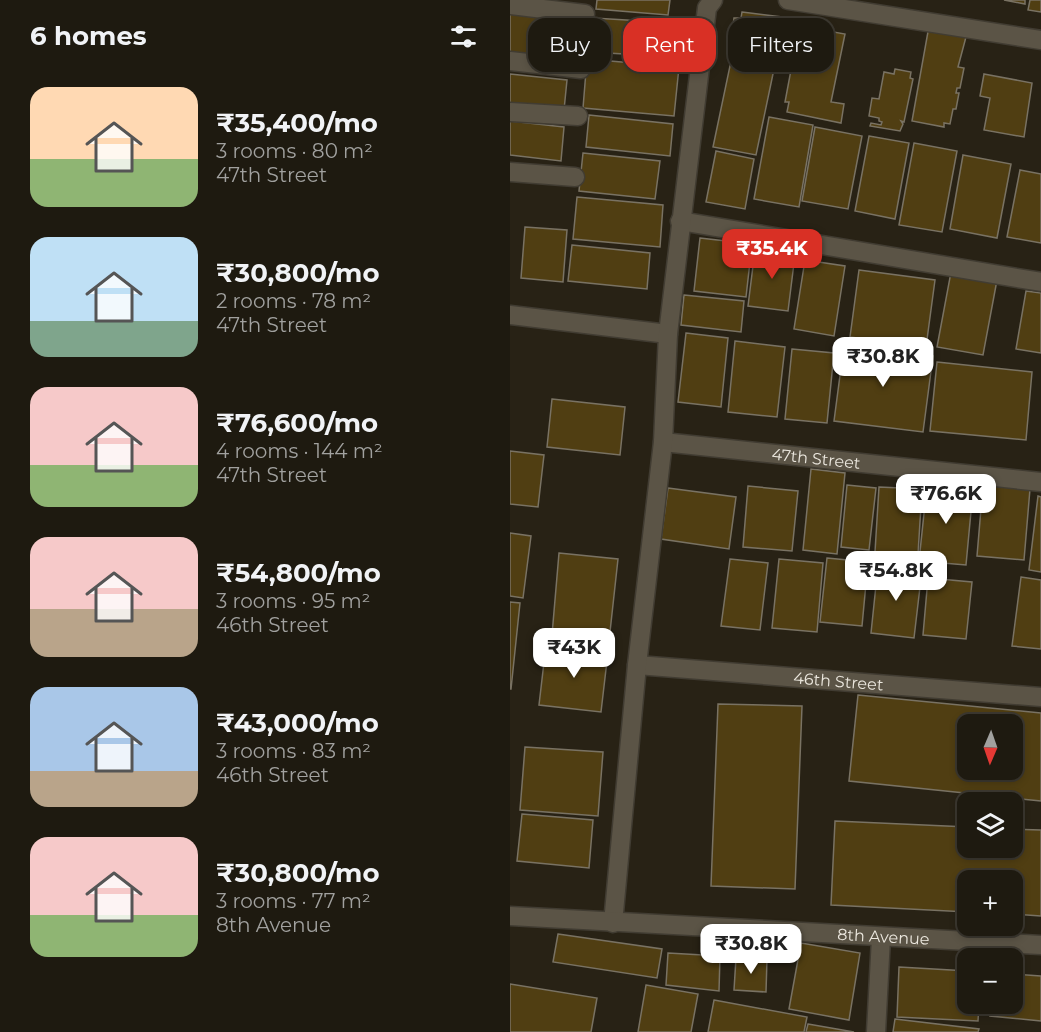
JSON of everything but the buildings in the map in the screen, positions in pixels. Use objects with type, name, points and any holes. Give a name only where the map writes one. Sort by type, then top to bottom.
[{"type":"street","points":[[614,923],[637,665],[663,442],[668,334],[680,221],[707,8],[713,0]]},
{"type":"street","points":[[789,0],[1041,40]]},
{"type":"street","points":[[510,5],[585,14]]},
{"type":"street","points":[[510,61],[528,63]]},
{"type":"street","points":[[510,112],[578,116]]},
{"type":"street","points":[[510,172],[575,177]]},
{"type":"street","points":[[680,221],[1041,282]]},
{"type":"street","points":[[510,315],[668,334]]},
{"type":"street","name":"47th Street","points":[[663,442],[1041,483]]},
{"type":"street","name":"46th Street","points":[[637,665],[1041,697]]},
{"type":"street","name":"8th Avenue","points":[[510,916],[1041,945]]},
{"type":"street","points":[[876,1032],[881,938]]}]
